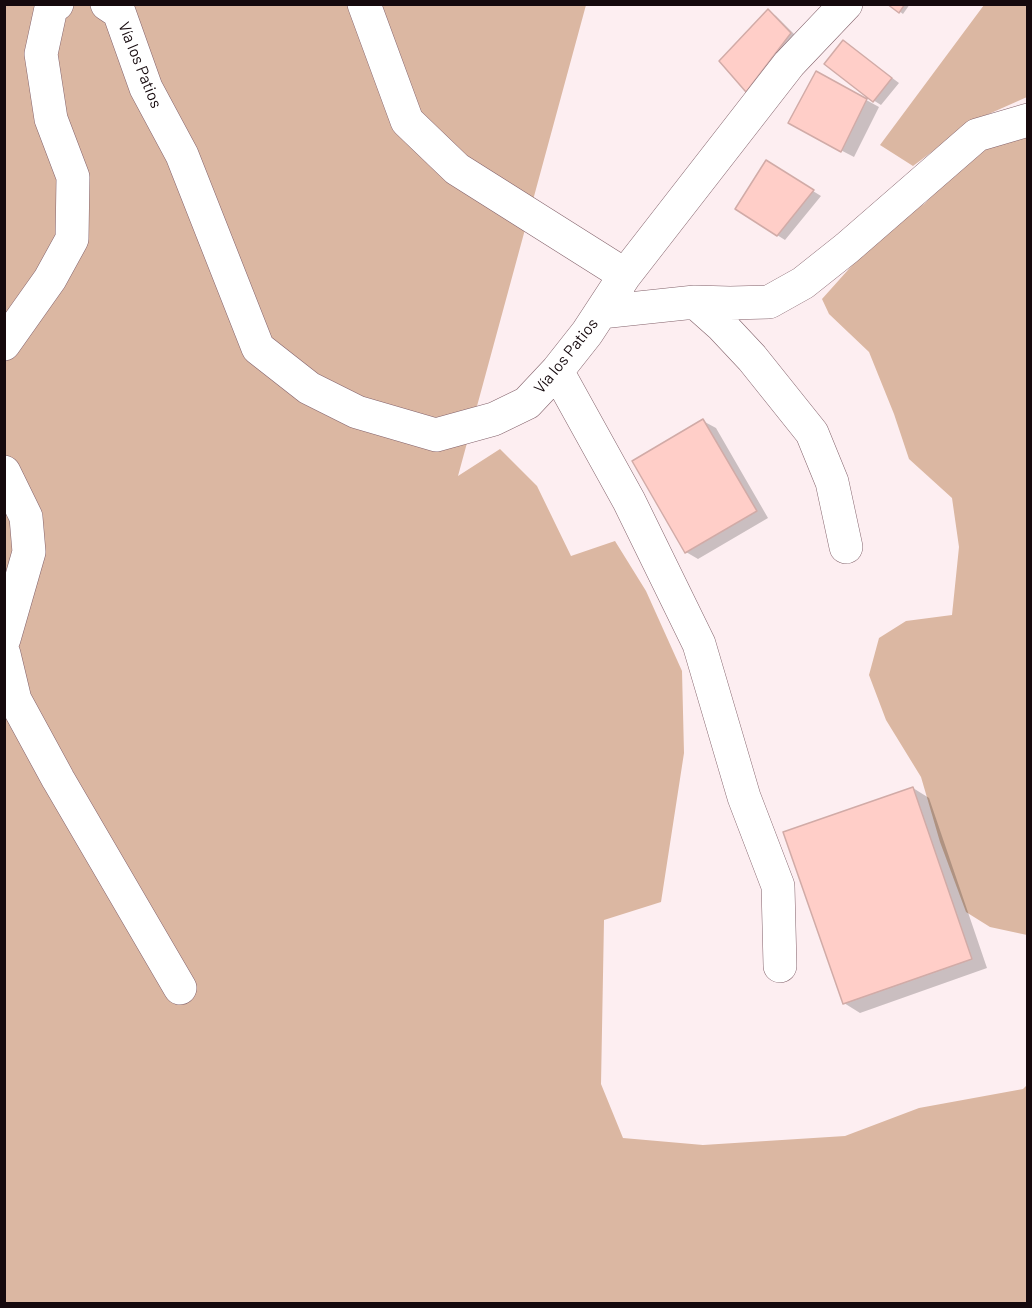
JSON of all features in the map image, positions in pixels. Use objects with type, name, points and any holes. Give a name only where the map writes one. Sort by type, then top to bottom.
[{"type":"street","points":[[4,345],[50,279],[72,239],[73,177],[51,119],[41,54],[51,8],[57,4]]},
{"type":"street","name":"Vía los Patios","points":[[107,4],[119,12],[146,88],[182,155],[258,348],[309,388],[357,412],[436,435],[494,419],[528,403],[587,333],[626,275],[789,64],[846,4]]},
{"type":"street","points":[[364,4],[407,121],[457,169],[626,275]]},
{"type":"street","points":[[601,312],[695,302],[769,302],[803,283],[847,248],[977,135],[1028,120]]},
{"type":"street","points":[[695,302],[744,350],[812,433],[832,482],[846,547]]},
{"type":"street","points":[[557,371],[629,501],[699,644],[744,797],[778,886],[780,966]]},
{"type":"street","points":[[4,472],[26,517],[17,556],[4,639]]},
{"type":"street","points":[[4,654],[15,700],[58,779],[180,988]]},
{"type":"shaded area","points":[[5,5],[586,5],[458,476],[500,449],[537,486],[571,556],[615,541],[646,591],[682,671],[684,753],[661,902],[604,920],[601,1084],[623,1138],[703,1145],[845,1136],[919,1108],[1023,1089],[1027,1085],[1027,1303],[5,1304]]},
{"type":"shaded area","points":[[984,5],[1027,5],[1027,97],[973,121],[913,166],[880,145]]},
{"type":"shaded area","points":[[1027,134],[1027,935],[990,927],[966,912],[940,842],[921,777],[886,720],[869,675],[879,638],[906,621],[952,615],[959,547],[952,498],[909,459],[869,352],[829,314],[822,299],[882,232],[924,204],[982,147]]},
{"type":"building","points":[[887,4],[905,4],[899,13]]},
{"type":"building","points":[[768,9],[791,33],[746,92],[719,61]]},
{"type":"building","points":[[843,40],[892,78],[873,102],[824,64]]},
{"type":"building","points":[[816,71],[867,99],[841,152],[788,123]]},
{"type":"building","points":[[766,160],[814,190],[777,236],[735,209]]},
{"type":"building","points":[[703,419],[757,511],[685,553],[632,461]]},
{"type":"building","points":[[913,787],[972,959],[843,1004],[783,832]]}]
